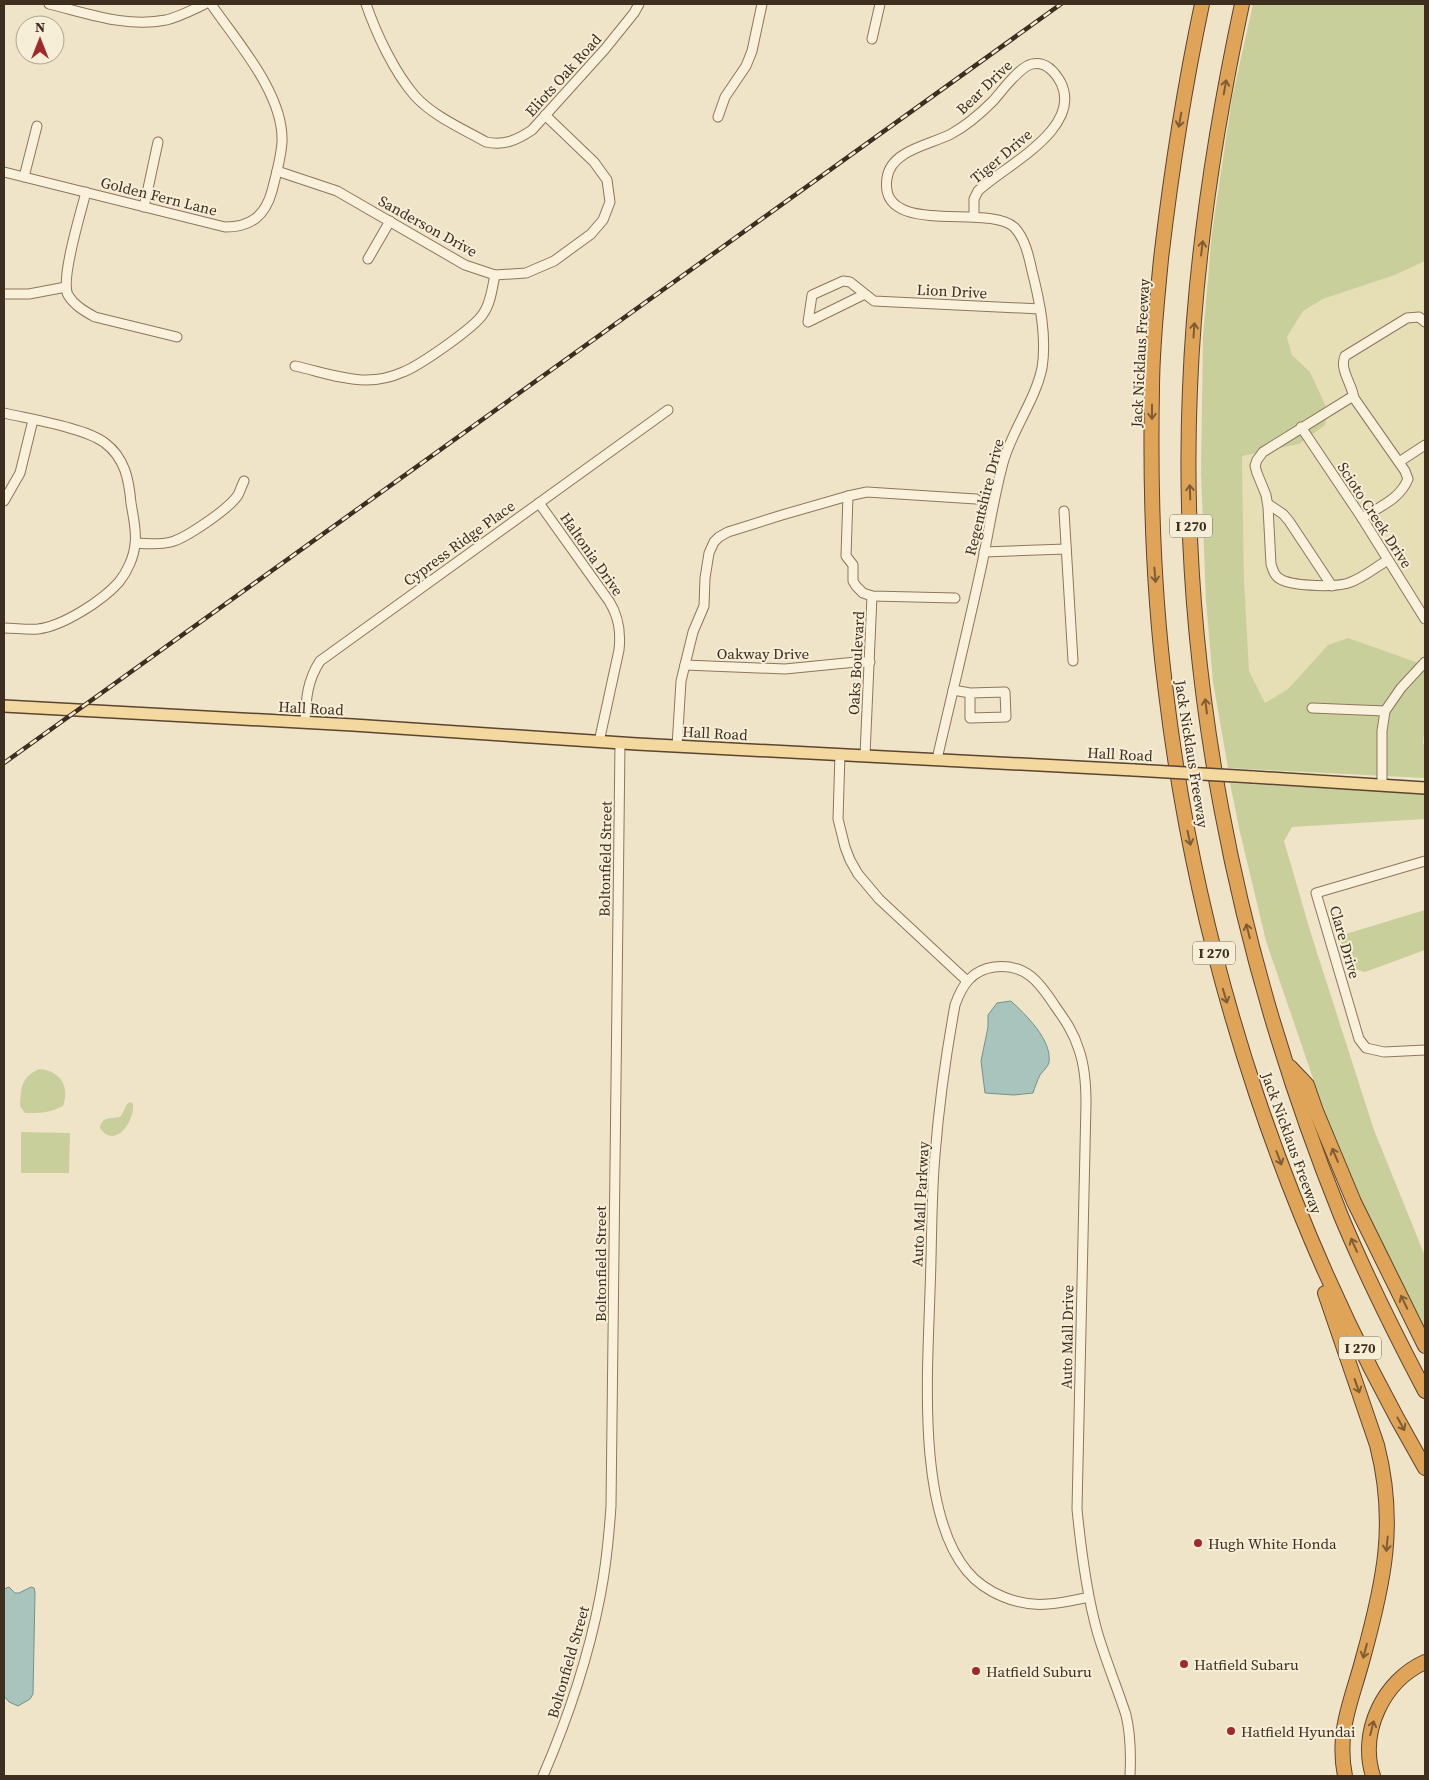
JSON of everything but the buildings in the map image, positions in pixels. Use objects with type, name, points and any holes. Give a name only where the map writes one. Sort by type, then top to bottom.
[{"type":"highway","name":"Jack Nicklaus Freeway","points":[[1202,4],[1178,130],[1168,198],[1155,330],[1152,389],[1154,559],[1166,698],[1184,813],[1212,944],[1223,988],[1262,1112],[1303,1223],[1348,1323],[1425,1468]]},
{"type":"highway","name":"Jack Nicklaus Freeway","points":[[1242,4],[1217,132],[1196,296],[1190,386],[1189,436],[1192,562],[1199,647],[1210,733],[1233,870],[1261,982],[1286,1062],[1315,1149],[1343,1219],[1374,1290],[1425,1391]]},
{"type":"highway","points":[[1286,1062],[1307,1085],[1354,1202],[1425,1346]]},
{"type":"highway","points":[[1303,1223],[1377,1445],[1384,1470],[1387,1506],[1388,1541],[1378,1604],[1347,1712],[1341,1743],[1344,1776]]},
{"type":"highway","points":[[1373,1776],[1369,1744],[1371,1730],[1380,1704],[1397,1682],[1425,1662]]},
{"type":"main road","name":"Hall Road","points":[[4,706],[305,722],[599,742],[937,759],[1425,788]]},
{"type":"street","points":[[49,4],[113,20],[146,22],[167,20],[205,4]]},
{"type":"street","name":"Golden Fern Lane","points":[[4,172],[225,227],[239,227],[252,222],[267,204],[277,172],[282,141],[278,110],[264,82],[211,4]]},
{"type":"street","name":"Eliots Oak Road","points":[[366,4],[372,21],[395,67],[415,96],[438,114],[486,142],[492,143],[507,143],[519,139],[532,130],[605,49],[639,4]]},
{"type":"street","points":[[718,116],[725,97],[746,66],[752,50],[762,4]]},
{"type":"street","points":[[872,39],[880,4]]},
{"type":"street","name":"Bear Drive","points":[[889,171],[900,158],[921,146],[951,134],[970,121],[992,103],[1025,67],[1033,64],[1042,64],[1049,67]]},
{"type":"street","name":"Tiger Drive","points":[[974,217],[974,199],[978,191],[1035,148],[1059,121],[1064,110],[1064,93],[1059,80],[1049,67]]},
{"type":"street","name":"Sanderson Drive","points":[[277,172],[337,191],[465,265],[495,275],[526,274],[554,261],[591,234],[603,220],[610,202],[607,180],[594,162],[545,116]]},
{"type":"street","points":[[24,177],[37,126]]},
{"type":"street","points":[[144,207],[158,142]]},
{"type":"street","name":"Regentshire Drive","points":[[889,171],[887,186],[889,194],[896,204],[906,212],[932,216],[1001,220],[1008,222],[1018,232],[1027,253],[1040,309],[1044,344],[1041,370],[1034,392],[1012,438],[1004,460],[937,759]]},
{"type":"street","points":[[86,192],[68,266],[66,287],[68,294],[74,303],[95,317],[177,337]]},
{"type":"street","points":[[368,260],[390,222]]},
{"type":"street","points":[[295,366],[365,380],[385,378],[404,372],[464,332],[482,315],[489,303],[495,275]]},
{"type":"street","name":"Lion Drive","points":[[865,294],[808,322],[812,296],[843,282],[850,282],[874,301],[1040,309]]},
{"type":"street","points":[[4,294],[29,294],[66,287]]},
{"type":"street","points":[[1362,518],[1398,495],[1408,479],[1399,462],[1354,398],[1353,389],[1343,367],[1344,356],[1407,318],[1419,317],[1425,322]]},
{"type":"street","points":[[1354,398],[1350,398],[1301,427],[1263,452],[1257,460],[1255,466],[1268,504],[1271,564],[1277,576],[1281,579],[1294,583],[1332,586],[1351,582],[1388,560]]},
{"type":"street","name":"Cypress Ridge Place","points":[[305,722],[308,684],[320,661],[668,410]]},
{"type":"street","points":[[4,413],[90,435],[105,442],[115,451],[126,470],[129,482],[136,543],[133,557],[120,581],[110,591],[81,612],[53,625],[38,629],[4,628]]},
{"type":"street","points":[[4,501],[20,473],[34,420]]},
{"type":"street","name":"Scioto Creek Drive","points":[[1301,427],[1362,518],[1425,619]]},
{"type":"street","points":[[1399,462],[1425,445]]},
{"type":"street","points":[[136,543],[158,544],[172,542],[188,535],[227,507],[238,496],[244,481]]},
{"type":"street","points":[[677,746],[681,681],[693,632],[704,606],[705,578],[714,542],[728,532],[848,496],[870,492],[976,499]]},
{"type":"street","name":"Oaks Boulevard","points":[[848,496],[846,556],[853,566],[853,581],[856,586],[863,593],[872,596],[865,755]]},
{"type":"street","name":"Haltonia Drive","points":[[539,503],[616,612],[621,637],[599,742]]},
{"type":"street","points":[[1268,504],[1290,521],[1332,586]]},
{"type":"street","points":[[1064,511],[1073,661]]},
{"type":"street","points":[[984,552],[1066,549]]},
{"type":"street","points":[[872,596],[955,598]]},
{"type":"street","name":"Oakway Drive","points":[[685,665],[785,669],[870,662]]},
{"type":"street","points":[[1382,785],[1384,711],[1401,688],[1425,662]]},
{"type":"street","points":[[953,690],[970,693],[1005,692],[1006,717],[970,718],[970,693]]},
{"type":"street","points":[[1312,708],[1384,711]]},
{"type":"street","name":"Boltonfield Street","points":[[543,1776],[575,1696],[594,1628],[606,1560],[611,1506],[620,743]]},
{"type":"street","points":[[840,754],[838,819],[850,860],[858,874],[879,898],[967,981]]},
{"type":"street","name":"Clare Drive","points":[[1425,861],[1316,893],[1359,1039],[1366,1048],[1384,1052],[1425,1050]]},
{"type":"street","name":"Auto Mall Drive","points":[[967,981],[988,968],[998,967],[1010,967],[1021,970],[1034,978],[1070,1027],[1080,1051],[1085,1073],[1086,1103],[1077,1509],[1081,1552],[1097,1632],[1129,1728],[1131,1742],[1130,1776]]},
{"type":"street","name":"Auto Mall Parkway","points":[[967,981],[961,988],[950,1032],[935,1156],[928,1419],[934,1486],[941,1519],[954,1554],[967,1571],[985,1587],[1014,1601],[1031,1604],[1046,1605],[1089,1597]]},
{"type":"shaded area","points":[[1425,261],[1425,668],[1328,645],[1288,689],[1265,704],[1249,671],[1244,579],[1242,456],[1299,444],[1310,372],[1292,355],[1287,337],[1303,311],[1323,299],[1395,275]]},
{"type":"green space","points":[[1253,4],[1425,4],[1425,261],[1395,275],[1323,299],[1303,311],[1287,337],[1292,355],[1310,372],[1328,411],[1325,425],[1299,444],[1242,456],[1244,579],[1249,671],[1265,703],[1288,689],[1328,645],[1348,638],[1424,665],[1425,725],[1423,743],[1425,747],[1425,778],[1228,768],[1213,682],[1206,601],[1201,473],[1203,336],[1212,232],[1232,98]]},
{"type":"green space","points":[[1230,783],[1425,793],[1425,819],[1292,827],[1284,841],[1312,937],[1374,1130],[1425,1256],[1425,1333],[1342,1163],[1266,941]]},
{"type":"green space","points":[[1425,910],[1425,950],[1365,972],[1347,967],[1339,936]]},
{"type":"green space","points":[[40,1069],[53,1073],[62,1081],[65,1092],[63,1106],[40,1113],[25,1113],[20,1106],[23,1083],[29,1075]]},
{"type":"green space","points":[[131,1102],[133,1104],[133,1111],[123,1131],[118,1135],[106,1134],[100,1128],[103,1121],[121,1116],[127,1104]]},
{"type":"green space","points":[[21,1132],[70,1133],[69,1173],[21,1173]]},
{"type":"water","points":[[1011,1001],[1037,1028],[1046,1045],[1049,1062],[1040,1075],[1033,1093],[1014,1095],[985,1093],[981,1061],[988,1027],[988,1015],[997,1003]]},
{"type":"water","points":[[9,1587],[15,1593],[31,1587],[34,1588],[35,1592],[33,1694],[30,1699],[18,1706],[9,1702],[4,1696],[4,1589]]},
{"type":"railway","points":[[4,763],[1061,4]]},
{"type":"place","name":"Hugh White Honda","points":[[1198,1543]]},
{"type":"place","name":"Hatfield Subaru","points":[[1184,1664]]},
{"type":"place","name":"Hatfield Suburu","points":[[976,1671]]},
{"type":"place","name":"Hatfield Hyundai","points":[[1231,1731]]}]
